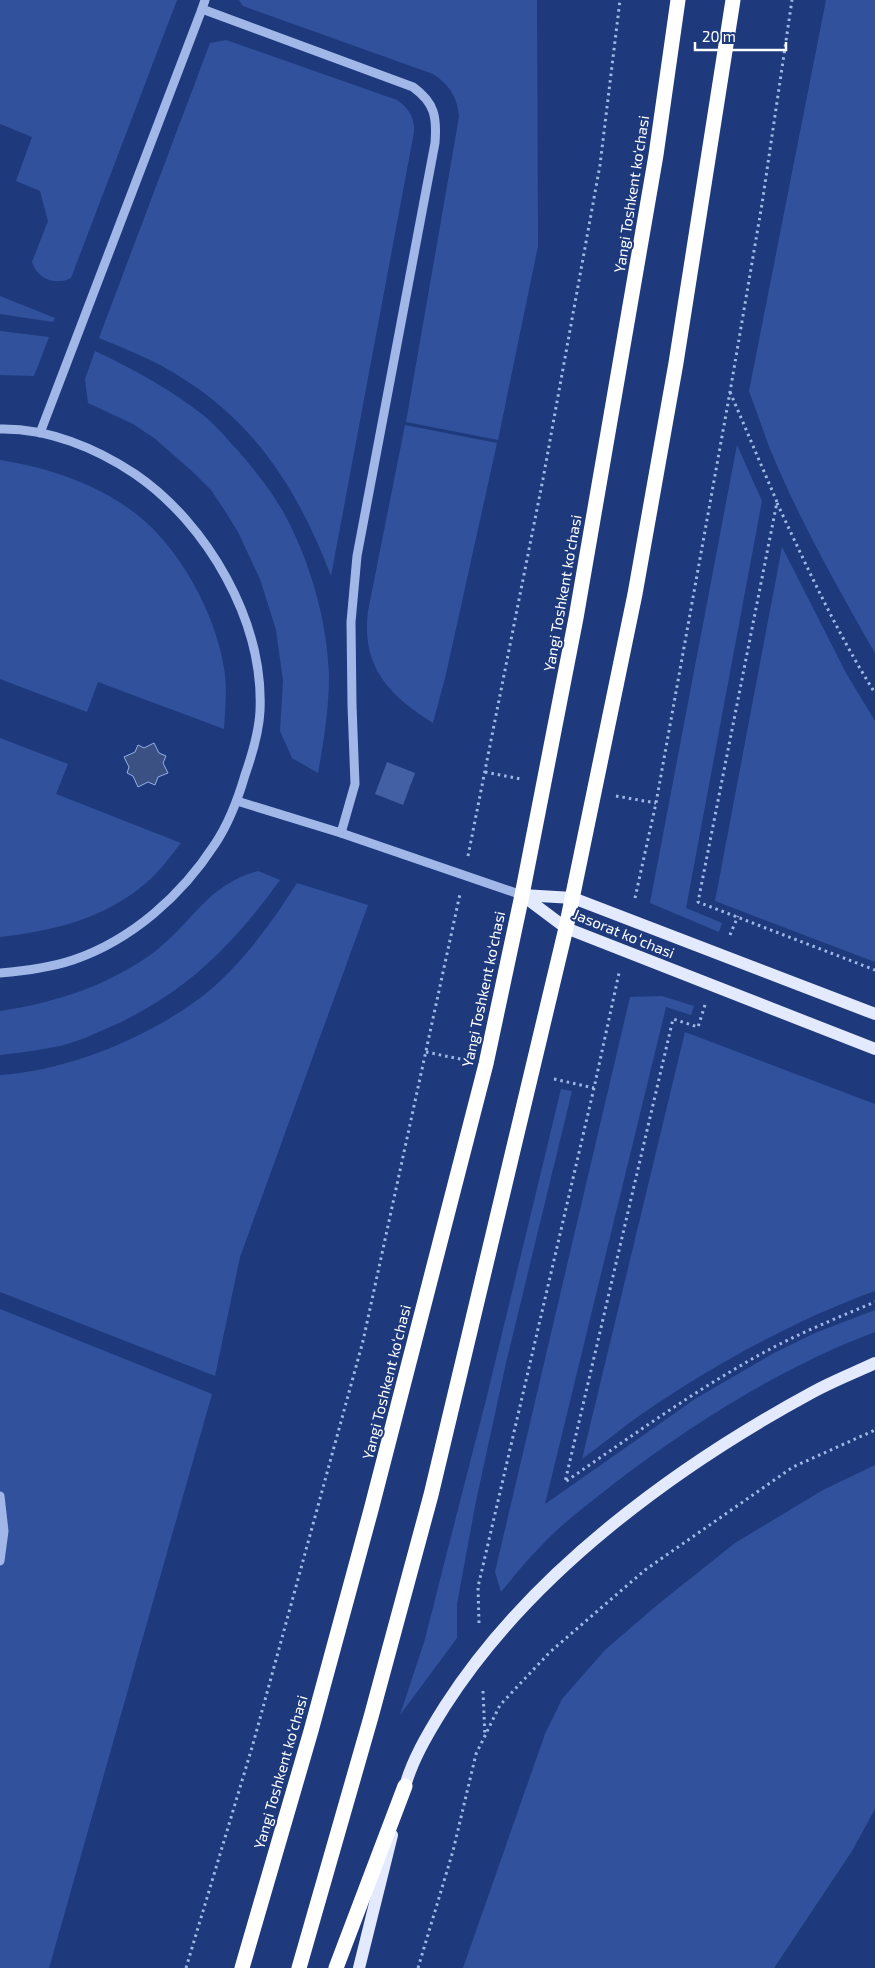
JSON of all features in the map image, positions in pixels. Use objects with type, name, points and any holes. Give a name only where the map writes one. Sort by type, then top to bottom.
[{"type":"highway","name":"Yangi Toshkent ko‘chasi","points":[[242,1968],[311,1731],[374,1500],[486,1064],[522,895],[574,627],[656,155],[678,0]]},
{"type":"highway","points":[[299,1968],[371,1717],[430,1495],[566,928],[640,565],[676,363],[733,0]]},
{"type":"highway","points":[[336,1968],[405,1786]]},
{"type":"highway","points":[[304,1968],[308,1936]]},
{"type":"main road","name":"Jasorat koʻchasi","points":[[522,895],[572,898],[875,1014]]},
{"type":"main road","name":"Jasorat koʻchasi","points":[[522,895],[566,928],[875,1049]]},
{"type":"main road","points":[[359,1968],[405,1786],[434,1725],[481,1656],[536,1594],[571,1560],[648,1497],[751,1428],[814,1391],[875,1363]]},
{"type":"lane","points":[[40,432],[204,4],[413,88],[429,103],[436,117],[435,143],[357,556],[351,622],[352,705],[356,784],[341,833]]},
{"type":"lane","points":[[0,429],[28,429],[73,441],[116,461],[155,488],[184,517],[210,551],[232,590],[251,632],[259,671],[260,704],[252,757],[237,801],[216,843],[194,873],[153,915],[115,941],[74,960],[32,970],[0,973]]},
{"type":"lane","points":[[237,801],[341,833],[522,895]]},
{"type":"lane","points":[[0,1496],[4,1531],[0,1561]]},
{"type":"path","points":[[186,1968],[253,1744],[363,1341],[464,875],[544,469],[600,165],[620,0]]},
{"type":"path","points":[[630,920],[656,803],[730,392],[762,204],[792,0]]},
{"type":"path","points":[[730,392],[817,589],[875,693]]},
{"type":"path","points":[[777,502],[698,902],[875,970]]},
{"type":"path","points":[[485,1737],[478,1587],[624,951]]},
{"type":"path","points":[[698,1027],[673,1019],[565,1482],[659,1416],[742,1365],[813,1328],[875,1302]]},
{"type":"path","points":[[418,1968],[453,1851],[476,1754],[500,1705],[550,1652],[645,1570],[793,1468],[875,1430]]},
{"type":"shaded area","points":[[0,0],[177,0],[71,278],[65,280],[53,281],[43,277],[34,268],[32,262],[48,221],[40,191],[16,181],[32,137],[0,124]]},
{"type":"shaded area","points":[[239,0],[537,0],[538,246],[498,440],[406,422],[459,117],[457,104],[452,92],[444,82],[433,74],[243,6]]},
{"type":"shaded area","points":[[826,0],[875,0],[875,653],[793,501],[770,449],[749,391]]},
{"type":"shaded area","points":[[226,40],[397,100],[407,110],[413,122],[414,132],[331,576],[305,516],[289,488],[272,462],[231,415],[206,395],[169,370],[140,355],[99,338],[210,43]]},
{"type":"shaded area","points":[[0,296],[55,318],[53,322],[0,314]]},
{"type":"shaded area","points":[[0,331],[49,337],[34,376],[0,375]]},
{"type":"shaded area","points":[[95,351],[164,388],[208,419],[240,453],[270,491],[285,515],[302,552],[316,592],[328,654],[328,700],[318,773],[292,758],[280,731],[283,681],[276,630],[260,579],[238,532],[211,490],[154,438],[133,424],[88,403],[85,379]]},
{"type":"shaded area","points":[[405,425],[497,443],[446,674],[433,723],[403,701],[381,677],[369,648],[367,630],[368,611]]},
{"type":"shaded area","points":[[737,445],[762,501],[686,908],[722,923],[719,932],[650,903]]},
{"type":"shaded area","points":[[0,460],[60,474],[98,490],[134,512],[163,540],[176,556],[199,594],[216,635],[225,675],[224,729],[98,682],[87,712],[0,679]]},
{"type":"shaded area","points":[[782,547],[846,673],[875,721],[875,962],[715,901]]},
{"type":"shaded area","points":[[0,738],[68,764],[56,794],[181,843],[151,879],[113,906],[58,927],[0,937]]},
{"type":"shaded area","points":[[154,743],[159,753],[166,756],[163,763],[168,773],[158,777],[155,785],[148,782],[138,787],[133,776],[127,773],[129,767],[124,757],[135,752],[138,745],[144,748]]},
{"type":"shaded area","points":[[258,871],[280,880],[244,926],[206,966],[162,999],[137,1014],[85,1038],[60,1046],[0,1055],[0,1011],[63,997],[103,982],[122,972],[141,961],[171,938],[214,894],[241,877]]},
{"type":"shaded area","points":[[297,883],[368,905],[240,1257],[215,1376],[0,1292],[0,1075],[54,1066],[110,1048],[137,1036],[187,1007],[209,991],[246,954],[268,926]]},
{"type":"shaded area","points":[[662,996],[694,1006],[691,1015],[666,1007],[545,1504],[695,1399],[774,1353],[815,1333],[875,1310],[875,1332],[840,1346],[773,1379],[708,1417],[677,1438],[616,1482],[568,1520],[536,1551],[501,1592],[495,1572],[630,997]]},
{"type":"shaded area","points":[[685,1032],[875,1104],[875,1291],[786,1329],[700,1376],[646,1411],[582,1459]]},
{"type":"shaded area","points":[[561,1089],[572,1091],[506,1363],[476,1501],[457,1604],[457,1638],[400,1715],[425,1639],[486,1400]]},
{"type":"shaded area","points":[[0,1309],[212,1394],[49,1968],[0,1968]]},
{"type":"shaded area","points":[[875,1465],[875,1809],[852,1851],[774,1968],[463,1968],[545,1734],[562,1699],[605,1650],[656,1606],[735,1543],[823,1490]]},
{"type":"building","points":[[387,762],[415,773],[403,805],[375,794]]}]
